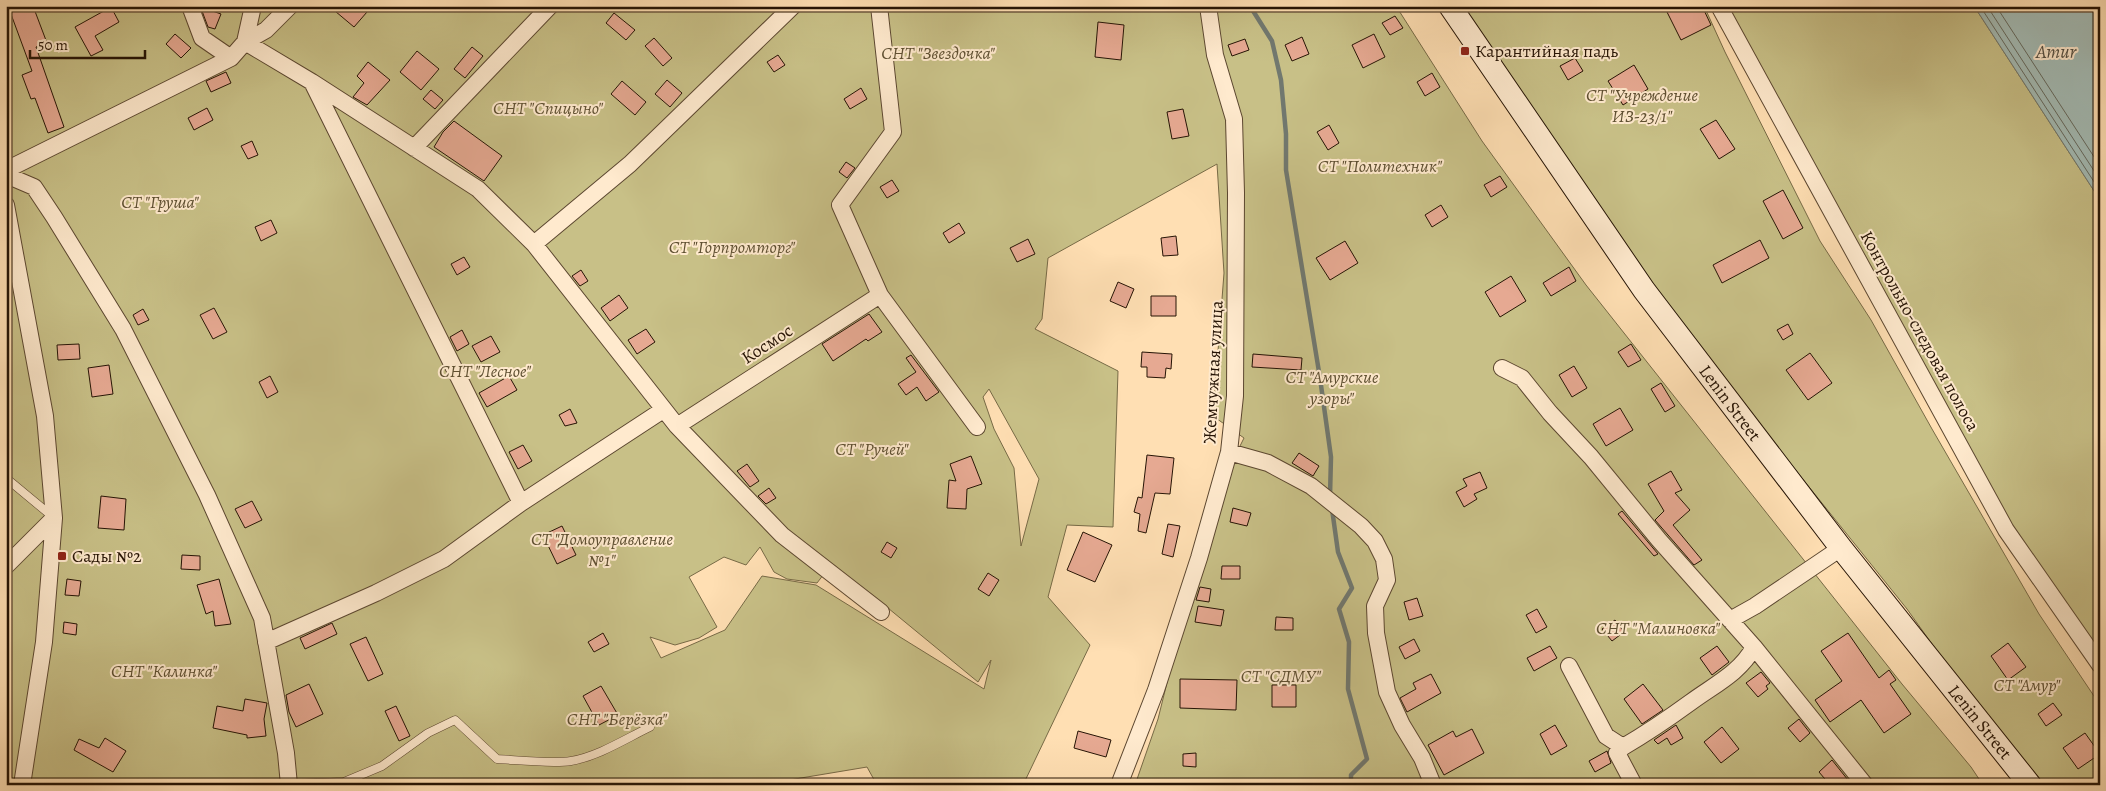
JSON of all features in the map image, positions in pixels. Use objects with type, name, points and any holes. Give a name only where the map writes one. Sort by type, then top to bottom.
[{"type":"street","points":[[190,6],[202,38],[231,58]]},
{"type":"street","points":[[244,42],[253,6]]},
{"type":"street","points":[[6,170],[231,58],[244,42],[266,30],[290,6]]},
{"type":"street","points":[[414,148],[550,6]]},
{"type":"street","points":[[534,244],[630,164],[793,6]]},
{"type":"street","points":[[879,6],[893,132],[840,205],[880,294],[977,427]]},
{"type":"street","name":"Жемчужная улица","points":[[1119,785],[1159,680],[1199,558],[1230,452],[1236,378],[1234,120],[1215,55],[1208,6]]},
{"type":"street","name":"Lenin Street","points":[[1450,6],[1644,290],[1841,548],[2030,785]]},
{"type":"street","name":"Контрольно-следовая полоса","points":[[1719,6],[2006,530],[2100,665]]},
{"type":"street","points":[[244,42],[312,82],[478,189],[534,244],[677,426],[782,535],[881,612]]},
{"type":"street","points":[[312,82],[521,503]]},
{"type":"street","points":[[6,175],[34,187],[123,329],[207,495],[262,618],[286,753],[288,784]]},
{"type":"street","points":[[6,205],[46,416],[54,518],[44,642],[22,785]]},
{"type":"street","name":"Космос","points":[[677,426],[880,294]]},
{"type":"street","points":[[1502,368],[1522,378],[1550,413],[1619,489],[1659,540],[1754,647],[1865,785]]},
{"type":"street","points":[[266,642],[376,593],[444,559],[521,503],[663,410]]},
{"type":"street","points":[[1230,452],[1268,463],[1311,486],[1341,512],[1361,526],[1376,541],[1384,559],[1388,580],[1375,606],[1376,633],[1387,692],[1402,725],[1422,758],[1433,785]]},
{"type":"street","points":[[6,566],[54,518]]},
{"type":"street","points":[[1730,620],[1755,606],[1841,548]]},
{"type":"street","points":[[1634,785],[1617,753],[1623,747],[1716,686],[1738,668],[1754,647]]},
{"type":"street","points":[[1568,666],[1606,736],[1623,747]]},
{"type":"lane","points":[[6,478],[54,518]]},
{"type":"lane","points":[[288,784],[344,782],[382,766],[428,733],[455,720],[497,759],[525,760],[570,761],[604,750],[650,726]]},
{"type":"green space","points":[[6,6],[1396,6],[1482,141],[1586,285],[1902,684],[1971,767],[1983,785],[1135,785],[1158,719],[1181,626],[1231,464],[1244,438],[1213,416],[1224,273],[1217,164],[1048,258],[1042,319],[1035,329],[1118,371],[1113,527],[1067,525],[1048,597],[1090,645],[1023,785],[877,785],[867,767],[759,785],[6,785]],"holes":[[[989,389],[1039,479],[1021,546],[1014,468],[994,429],[983,397]],[[760,547],[774,572],[787,579],[817,583],[830,566],[877,599],[978,682],[991,660],[984,689],[816,585],[762,576],[725,630],[661,658],[650,637],[675,645],[699,638],[717,627],[689,577],[724,557],[746,565]]]},
{"type":"green space","name":"СТ \"Учреждение ИЗ-23/1\"","points":[[1457,6],[1704,6],[1725,52],[1820,241],[1871,320],[2039,614],[2100,705],[2100,785],[2045,785],[1957,679],[1907,609],[1659,300]]},
{"type":"green space","points":[[1721,6],[1974,6],[2100,200],[2100,677],[1986,498]]},
{"type":"water","name":"Amur","points":[[1974,6],[2100,6],[2100,200]]},
{"type":"building","points":[[8,6],[33,6],[47,43],[36,47],[64,127],[48,133],[35,98],[31,99],[22,75],[32,71]]},
{"type":"building","points":[[329,6],[359,6],[367,12],[354,27]]},
{"type":"building","points":[[1674,6],[1702,6],[1711,25],[1681,40],[1666,10]]},
{"type":"building","points":[[111,7],[119,22],[95,36],[103,50],[91,56],[75,27]]},
{"type":"building","points":[[204,8],[221,14],[215,29],[208,27],[202,11]]},
{"type":"building","points":[[614,13],[635,30],[626,40],[606,23]]},
{"type":"building","points":[[1395,16],[1403,28],[1390,35],[1382,23]]},
{"type":"building","points":[[1098,22],[1124,25],[1121,60],[1095,57]]},
{"type":"building","points":[[175,34],[191,48],[181,58],[166,44]]},
{"type":"building","points":[[1374,34],[1385,57],[1363,68],[1352,45]]},
{"type":"building","points":[[1302,37],[1309,54],[1292,61],[1285,45]]},
{"type":"building","points":[[654,38],[672,58],[663,66],[645,46]]},
{"type":"building","points":[[1245,39],[1249,50],[1232,56],[1228,45]]},
{"type":"building","points":[[472,47],[483,56],[465,78],[454,69]]},
{"type":"building","points":[[417,51],[439,69],[421,90],[400,72]]},
{"type":"building","points":[[778,55],[785,65],[774,72],[767,62]]},
{"type":"building","points":[[1575,58],[1583,71],[1568,80],[1560,66]]},
{"type":"building","points":[[368,62],[390,80],[367,105],[353,97],[364,83],[357,76]]},
{"type":"building","points":[[1634,65],[1648,89],[1623,105],[1608,81]]},
{"type":"building","points":[[226,72],[231,83],[211,92],[206,81]]},
{"type":"building","points":[[1432,73],[1440,87],[1425,96],[1417,82]]},
{"type":"building","points":[[667,80],[682,93],[670,107],[655,94]]},
{"type":"building","points":[[622,81],[646,102],[635,115],[611,94]]},
{"type":"building","points":[[861,88],[867,99],[850,109],[844,99]]},
{"type":"building","points":[[431,90],[443,100],[435,109],[423,99]]},
{"type":"building","points":[[207,108],[213,120],[194,130],[188,118]]},
{"type":"building","points":[[1183,109],[1189,136],[1172,139],[1167,112]]},
{"type":"building","points":[[1716,120],[1735,149],[1719,159],[1700,129]]},
{"type":"building","points":[[454,121],[502,156],[484,181],[434,147],[443,132]]},
{"type":"building","points":[[1329,125],[1339,143],[1328,150],[1317,132]]},
{"type":"building","points":[[252,141],[258,155],[248,159],[241,146]]},
{"type":"building","points":[[846,162],[855,168],[847,178],[839,172]]},
{"type":"building","points":[[1500,176],[1507,187],[1491,197],[1484,185]]},
{"type":"building","points":[[892,180],[899,191],[887,198],[880,187]]},
{"type":"building","points":[[1783,190],[1803,228],[1783,239],[1763,201]]},
{"type":"building","points":[[1441,205],[1448,217],[1432,227],[1425,215]]},
{"type":"building","points":[[271,220],[277,233],[261,241],[255,227]]},
{"type":"building","points":[[959,223],[965,233],[949,243],[943,233]]},
{"type":"building","points":[[1176,236],[1178,255],[1163,256],[1161,238]]},
{"type":"building","points":[[1028,239],[1035,254],[1017,262],[1010,248]]},
{"type":"building","points":[[1760,240],[1769,258],[1722,283],[1713,265]]},
{"type":"building","points":[[1345,241],[1358,263],[1330,280],[1316,258]]},
{"type":"building","points":[[464,257],[470,267],[457,275],[451,264]]},
{"type":"building","points":[[1569,267],[1576,281],[1551,296],[1543,283]]},
{"type":"building","points":[[581,270],[588,281],[580,286],[572,276]]},
{"type":"building","points":[[1511,276],[1526,301],[1500,317],[1485,292]]},
{"type":"building","points":[[1118,282],[1134,289],[1126,308],[1110,301]]},
{"type":"building","points":[[619,295],[628,308],[610,321],[601,308]]},
{"type":"building","points":[[1151,296],[1176,296],[1176,316],[1151,316]]},
{"type":"building","points":[[214,308],[227,332],[213,339],[200,315]]},
{"type":"building","points":[[143,309],[149,320],[138,325],[133,315]]},
{"type":"building","points":[[869,314],[882,332],[868,341],[866,339],[833,361],[822,344]]},
{"type":"building","points":[[1788,324],[1793,334],[1783,340],[1777,330]]},
{"type":"building","points":[[646,329],[655,342],[637,354],[628,340]]},
{"type":"building","points":[[462,330],[469,344],[457,351],[450,337]]},
{"type":"building","points":[[491,336],[500,352],[481,362],[472,346]]},
{"type":"building","points":[[79,344],[80,359],[58,360],[57,345]]},
{"type":"building","points":[[1631,344],[1641,360],[1628,367],[1618,352]]},
{"type":"building","points":[[1142,352],[1172,354],[1171,369],[1166,368],[1165,378],[1147,377],[1147,367],[1141,367]]},
{"type":"building","points":[[1810,353],[1832,383],[1808,400],[1786,370]]},
{"type":"building","points":[[1253,354],[1302,358],[1301,370],[1252,367]]},
{"type":"building","points":[[911,355],[939,392],[926,401],[917,387],[906,395],[898,384],[916,372],[906,358]]},
{"type":"building","points":[[109,365],[113,394],[92,397],[88,368]]},
{"type":"building","points":[[1574,366],[1587,388],[1572,397],[1559,375]]},
{"type":"building","points":[[270,376],[278,392],[267,398],[259,382]]},
{"type":"building","points":[[509,376],[517,390],[487,407],[479,393]]},
{"type":"building","points":[[1661,383],[1675,406],[1665,412],[1651,389]]},
{"type":"building","points":[[1620,408],[1633,430],[1606,446],[1593,424]]},
{"type":"building","points":[[570,409],[577,423],[565,426],[559,415]]},
{"type":"building","points":[[523,445],[532,461],[518,469],[509,452]]},
{"type":"building","points":[[1299,453],[1319,466],[1313,476],[1292,463]]},
{"type":"building","points":[[1147,455],[1174,458],[1170,494],[1155,493],[1146,533],[1138,531],[1140,514],[1134,512],[1138,497],[1142,498]]},
{"type":"building","points":[[971,456],[982,484],[967,489],[966,509],[947,508],[949,480],[956,481],[950,464]]},
{"type":"building","points":[[747,464],[759,481],[750,487],[737,471]]},
{"type":"building","points":[[1671,471],[1682,490],[1675,493],[1690,510],[1673,525],[1702,560],[1694,565],[1655,520],[1664,511],[1648,484]]},
{"type":"building","points":[[1480,472],[1487,488],[1474,494],[1477,499],[1464,507],[1456,492],[1467,486],[1463,479]]},
{"type":"building","points":[[769,488],[776,498],[766,504],[758,496]]},
{"type":"building","points":[[101,496],[126,499],[124,530],[98,528]]},
{"type":"building","points":[[252,501],[262,520],[245,528],[235,509]]},
{"type":"building","points":[[1233,508],[1251,513],[1247,526],[1230,522]]},
{"type":"building","points":[[1622,511],[1658,554],[1654,556],[1618,514]]},
{"type":"building","points":[[1168,524],[1180,526],[1173,557],[1162,554]]},
{"type":"building","points":[[562,526],[576,555],[557,564],[543,535]]},
{"type":"building","points":[[1083,532],[1112,545],[1095,582],[1067,570]]},
{"type":"building","points":[[887,542],[897,548],[891,558],[881,552]]},
{"type":"building","points":[[182,555],[200,556],[200,570],[181,569]]},
{"type":"building","points":[[1222,566],[1240,566],[1240,579],[1221,579]]},
{"type":"building","points":[[988,573],[999,580],[989,596],[978,589]]},
{"type":"building","points":[[67,579],[81,581],[79,596],[65,595]]},
{"type":"building","points":[[219,579],[231,624],[215,626],[213,611],[206,614],[197,585]]},
{"type":"building","points":[[1200,587],[1211,589],[1209,602],[1196,600]]},
{"type":"building","points":[[1417,598],[1423,616],[1409,620],[1404,602]]},
{"type":"building","points":[[1198,606],[1224,610],[1221,626],[1195,622]]},
{"type":"building","points":[[1537,609],[1547,627],[1536,633],[1526,615]]},
{"type":"building","points":[[1276,617],[1293,618],[1293,630],[1275,630]]},
{"type":"building","points":[[1615,620],[1624,632],[1612,641],[1602,629]]},
{"type":"building","points":[[64,622],[77,624],[76,635],[63,633]]},
{"type":"building","points":[[332,623],[337,634],[305,649],[300,638]]},
{"type":"building","points":[[603,633],[609,644],[594,652],[588,642]]},
{"type":"building","points":[[1848,633],[1879,678],[1889,670],[1896,680],[1890,684],[1911,714],[1884,733],[1861,700],[1830,722],[1815,700],[1842,681],[1821,651]]},
{"type":"building","points":[[366,637],[383,674],[368,681],[350,644]]},
{"type":"building","points":[[1414,639],[1420,651],[1405,659],[1399,647]]},
{"type":"building","points":[[2008,643],[2026,667],[2008,680],[1991,656]]},
{"type":"building","points":[[1550,646],[1557,658],[1534,671],[1527,658]]},
{"type":"building","points":[[1717,646],[1729,662],[1712,675],[1700,658]]},
{"type":"building","points":[[1761,672],[1770,683],[1766,686],[1768,689],[1758,697],[1746,683]]},
{"type":"building","points":[[1431,674],[1441,693],[1407,712],[1400,698],[1416,689],[1413,683]]},
{"type":"building","points":[[1180,679],[1237,680],[1236,710],[1180,708]]},
{"type":"building","points":[[309,684],[323,714],[296,727],[289,712],[286,695]]},
{"type":"building","points":[[1643,684],[1663,710],[1642,724],[1624,699]]},
{"type":"building","points":[[1272,685],[1296,685],[1296,707],[1272,707]]},
{"type":"building","points":[[601,686],[618,715],[599,725],[583,696]]},
{"type":"building","points":[[245,699],[267,703],[264,719],[266,736],[247,738],[247,735],[213,728],[217,706],[243,711]]},
{"type":"building","points":[[2053,703],[2062,715],[2046,726],[2038,714]]},
{"type":"building","points":[[396,706],[410,736],[399,741],[385,711]]},
{"type":"building","points":[[1799,719],[1810,733],[1800,742],[1788,728]]},
{"type":"building","points":[[1555,725],[1567,746],[1551,755],[1540,734]]},
{"type":"building","points":[[1676,725],[1683,738],[1671,745],[1667,738],[1658,744],[1654,740]]},
{"type":"building","points":[[1722,727],[1739,749],[1721,763],[1704,742]]},
{"type":"building","points":[[1472,729],[1484,753],[1444,775],[1428,745],[1453,731],[1456,737]]},
{"type":"building","points":[[1078,731],[1111,740],[1106,757],[1074,748]]},
{"type":"building","points":[[2085,733],[2100,754],[2078,769],[2063,748]]},
{"type":"building","points":[[105,738],[126,751],[113,772],[74,750],[79,739],[99,748]]},
{"type":"building","points":[[1607,751],[1611,763],[1595,772],[1589,761]]},
{"type":"building","points":[[1196,753],[1196,767],[1183,766],[1183,754]]},
{"type":"building","points":[[1832,760],[1852,785],[1830,785],[1819,772]]},
{"type":"waterway","points":[[1250,6],[1272,41],[1281,80],[1286,134],[1286,170],[1331,457],[1330,496]]},
{"type":"waterway","points":[[1332,509],[1338,552],[1352,588],[1339,609],[1349,642],[1348,689],[1367,759],[1351,775],[1351,785]]},
{"type":"place","name":"Карантийная падь","points":[[1465,51]]},
{"type":"place","name":"Сады №2","points":[[62,556]]},
{"type":"park label","name":"СНТ \"Звездочка\"","points":[[938,53]]},
{"type":"park label","name":"СНТ \"Спицыно\"","points":[[548,108]]},
{"type":"park label","name":"СТ \"Политехник\"","points":[[1380,166]]},
{"type":"park label","name":"СТ \"Груша\"","points":[[160,202]]},
{"type":"park label","name":"СТ \"Горпромторг\"","points":[[732,247]]},
{"type":"park label","name":"СНТ \"Лесное\"","points":[[485,371]]},
{"type":"park label","name":"СТ \"Амурские узоры\"","points":[[1332,387]]},
{"type":"park label","name":"СТ \"Ручей\"","points":[[872,449]]},
{"type":"park label","name":"СТ \"Домоуправление №1\"","points":[[602,549]]},
{"type":"park label","name":"СНТ \"Малиновка\"","points":[[1658,628]]},
{"type":"park label","name":"СНТ \"Калинка\"","points":[[164,671]]},
{"type":"park label","name":"СТ \"СДМУ\"","points":[[1281,676]]},
{"type":"park label","name":"СТ \"Амур\"","points":[[2027,685]]},
{"type":"park label","name":"СНТ \"Берёзка\"","points":[[617,719]]}]
